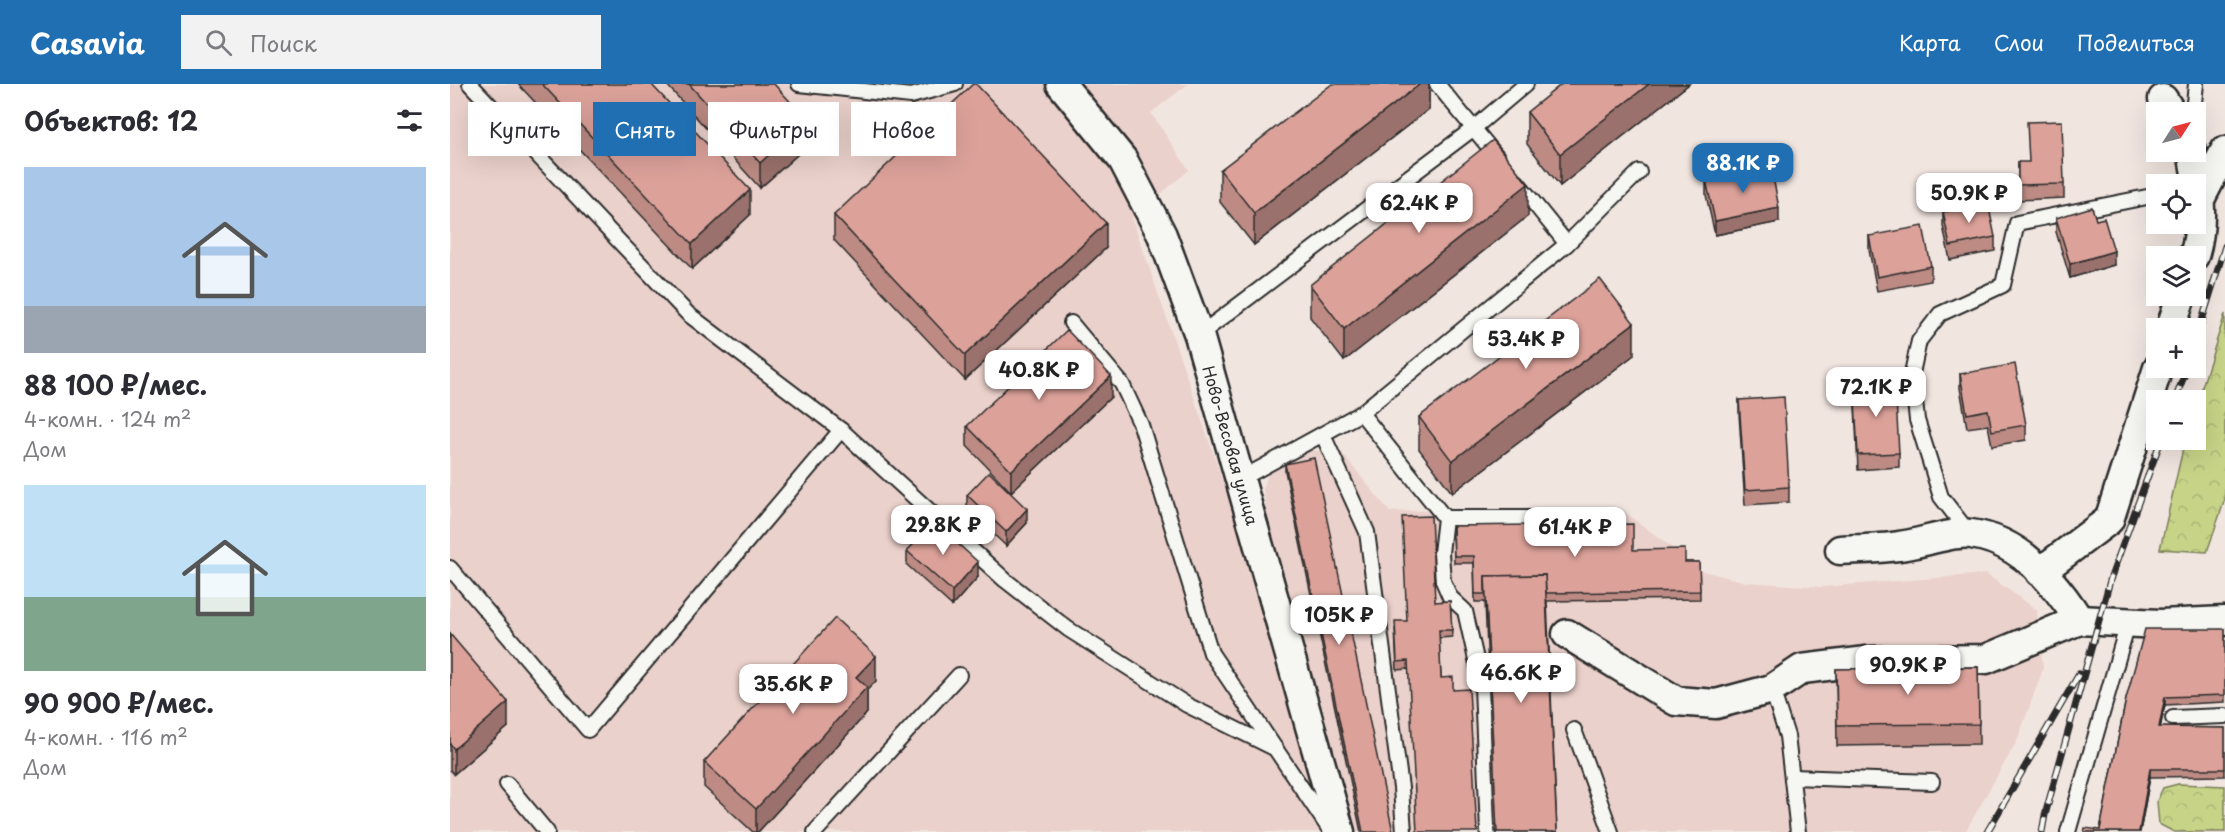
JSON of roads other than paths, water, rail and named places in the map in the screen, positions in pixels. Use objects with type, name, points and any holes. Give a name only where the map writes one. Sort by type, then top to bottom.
[{"type":"street","name":"Ново-Весовая улица","points":[[1065,85],[1123,160],[1162,235],[1199,335],[1340,832]]},
{"type":"street","points":[[2206,184],[2225,151]]},
{"type":"street","points":[[2040,572],[2109,520],[2155,378]]},
{"type":"street","points":[[1840,550],[1899,546],[1969,533],[2015,550],[2066,600],[2079,620]]},
{"type":"street","points":[[1567,634],[1676,701],[1716,704],[1772,689],[1802,669],[1867,661],[1986,659],[2079,620],[2225,621]]},
{"type":"lane","points":[[470,84],[688,314],[841,430],[1005,580],[1068,629],[1187,705],[1276,749]]},
{"type":"lane","points":[[799,84],[911,96],[932,87],[955,84]]},
{"type":"lane","points":[[1437,84],[1566,244]]},
{"type":"lane","points":[[1199,335],[1474,128],[1526,84]]},
{"type":"lane","points":[[2194,102],[2196,84]]},
{"type":"lane","points":[[1239,480],[1361,413],[1566,244],[1639,172]]},
{"type":"lane","points":[[1969,533],[1941,497],[1917,420],[1912,373],[1919,341],[1940,315],[2003,285],[2017,223],[2146,197]]},
{"type":"lane","points":[[1071,323],[1122,384],[1141,426],[1211,653],[1332,832]]},
{"type":"lane","points":[[1361,413],[1445,518],[1441,553],[1443,581],[1450,597],[1466,611],[1482,686],[1488,832]]},
{"type":"lane","points":[[450,568],[588,730],[841,430]]},
{"type":"lane","points":[[1323,435],[1367,532],[1401,788],[1404,832]]},
{"type":"lane","points":[[1445,518],[1612,518]]},
{"type":"lane","points":[[2068,832],[2128,622]]},
{"type":"lane","points":[[816,832],[959,675]]},
{"type":"lane","points":[[1772,689],[1787,736],[1798,832]]},
{"type":"lane","points":[[2173,718],[2225,716]]},
{"type":"lane","points":[[1574,730],[1611,832]]},
{"type":"lane","points":[[1792,777],[1932,782]]},
{"type":"lane","points":[[507,784],[547,832]]},
{"type":"railway","points":[[2203,318],[2225,246]]},
{"type":"railway","points":[[2179,390],[2183,378]]},
{"type":"railway","points":[[2042,832],[2111,577],[2157,450]]},
{"type":"railway","points":[[1987,832],[2079,674]]}]
